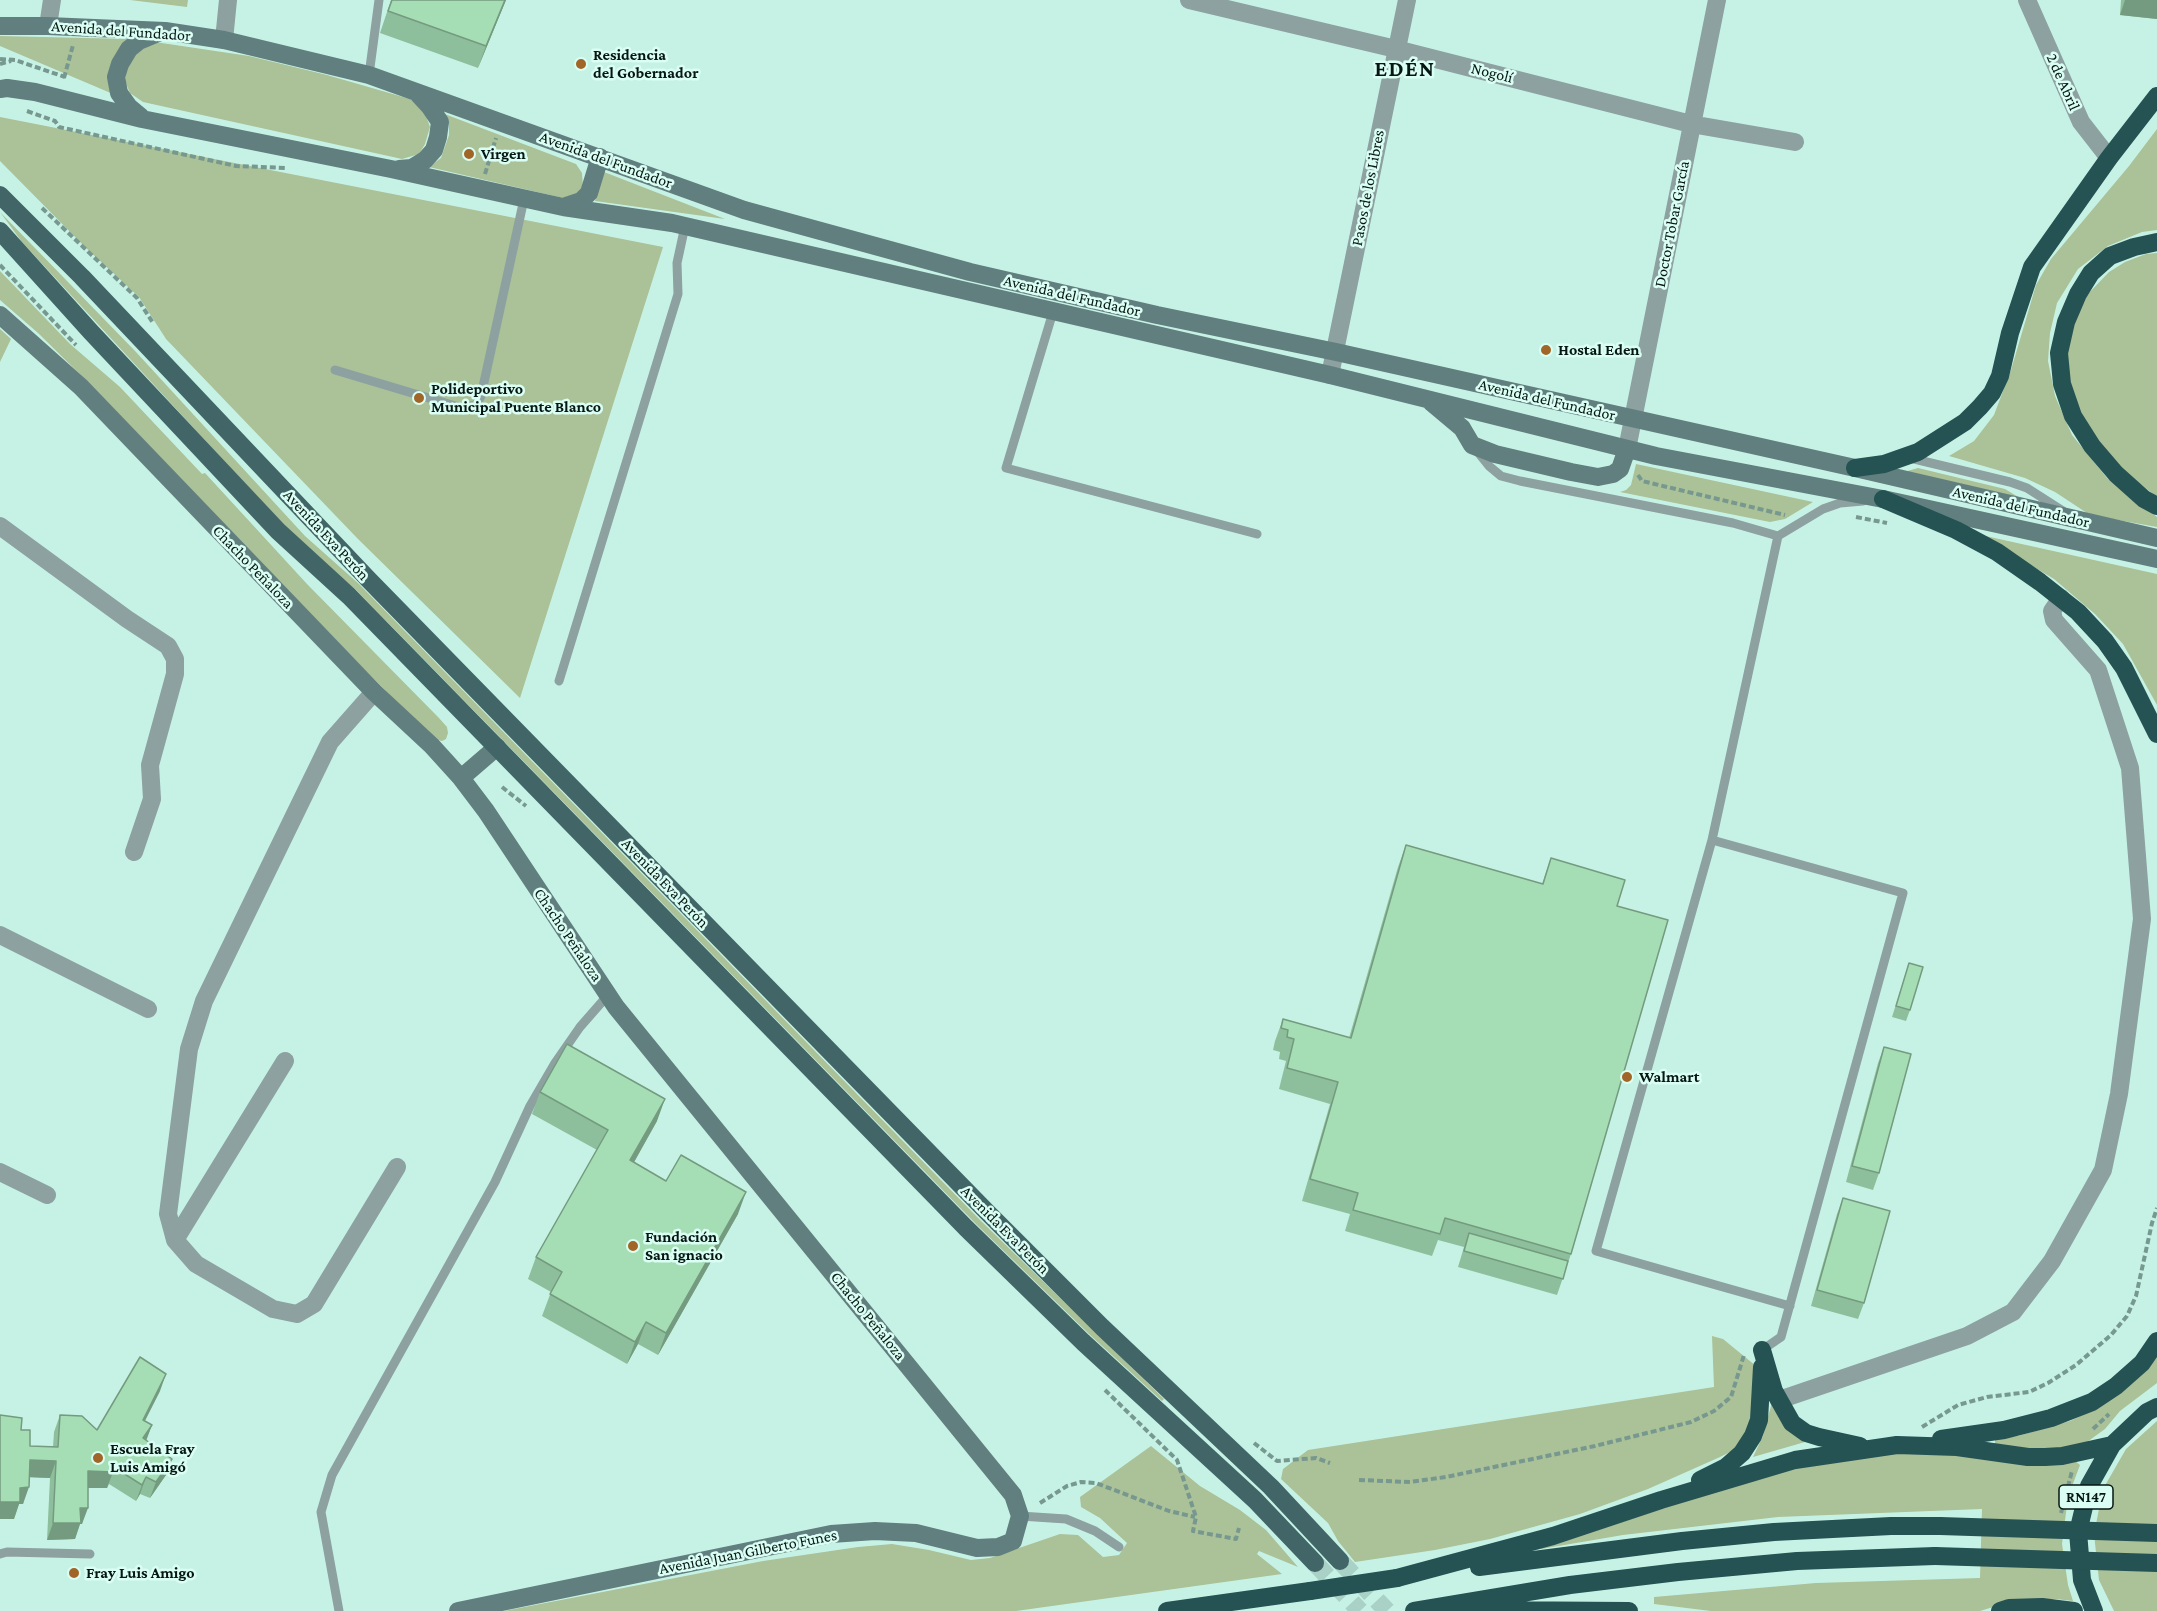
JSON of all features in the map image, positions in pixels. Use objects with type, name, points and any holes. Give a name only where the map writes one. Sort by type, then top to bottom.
[{"type":"highway","points":[[1856,468],[1884,464],[1907,457],[1965,422],[1992,393],[2000,376],[2010,333],[2032,267],[2109,158],[2157,96]]},
{"type":"highway","points":[[2157,242],[2110,256],[2091,273],[2078,294],[2066,322],[2060,353],[2062,384],[2073,416],[2092,446],[2116,474],[2145,499],[2157,506]]},
{"type":"highway","points":[[1883,499],[1956,530],[1997,552],[2078,612],[2124,668],[2157,734]]},
{"type":"highway","points":[[1396,1578],[1554,1536],[1661,1500],[1795,1461],[1897,1444],[2004,1430],[2051,1419],[2092,1402],[2116,1386],[2142,1363],[2157,1341]]},
{"type":"highway","points":[[1755,1348],[1792,1423],[1806,1433],[1857,1446],[1897,1444],[1957,1447],[2037,1457],[2062,1455],[2112,1445]]},
{"type":"highway","points":[[1661,1500],[1726,1467],[1742,1453],[1759,1420],[1755,1348]]},
{"type":"highway","name":"RN147","points":[[2094,1611],[2082,1580],[2078,1532],[2089,1486],[2112,1445],[2154,1405]]},
{"type":"highway","points":[[1167,1611],[1396,1578],[1751,1534],[1891,1526],[2157,1533]]},
{"type":"highway","points":[[1419,1610],[1570,1585],[1797,1561],[1935,1556],[2157,1563]]},
{"type":"highway","points":[[2000,1611],[2009,1608],[2042,1607],[2074,1611]]},
{"type":"highway","points":[[1419,1610],[1629,1611]]},
{"type":"main road","points":[[0,19],[26,26]]},
{"type":"main road","name":"Avenida del Fundador","points":[[0,26],[165,31],[224,40],[369,75],[744,210],[970,272],[1856,468],[2157,538]]},
{"type":"main road","points":[[142,119],[119,93],[116,77],[120,64],[129,49],[139,40],[165,31]]},
{"type":"main road","name":"Avenida del Fundador","points":[[0,89],[35,92],[142,119],[391,169],[563,207],[685,226],[1330,375],[1427,399],[1624,457],[1668,458],[1883,499],[2157,559]]},
{"type":"main road","points":[[391,169],[412,168],[425,160],[434,150],[440,122],[416,92]]},
{"type":"main road","points":[[563,207],[581,201],[589,193],[600,157]]},
{"type":"main road","name":"Avenida Eva Perón","points":[[0,195],[82,277],[368,579],[962,1186],[1102,1327],[1271,1487],[1340,1561]]},
{"type":"main road","name":"Avenida Eva Perón","points":[[0,231],[91,332],[278,531],[349,596],[966,1228],[1083,1342],[1255,1500],[1315,1563]]},
{"type":"main road","name":"Chacho Peñaloza","points":[[0,315],[81,387],[374,692],[432,746],[461,778],[486,811],[608,995],[1013,1495],[1020,1516]]},
{"type":"main road","points":[[1427,399],[1462,428],[1472,444],[1495,454],[1598,477],[1612,474],[1624,457]]},
{"type":"main road","points":[[461,778],[497,747]]},
{"type":"main road","name":"Avenida Juan Gilberto Funes","points":[[458,1611],[831,1534],[875,1531],[916,1533],[977,1548],[998,1547],[1013,1541],[1020,1516]]},
{"type":"street","points":[[48,26],[52,0]]},
{"type":"street","points":[[224,40],[228,0]]},
{"type":"street","name":"Nogolí","points":[[1189,0],[1396,49],[1691,124],[1795,142]]},
{"type":"street","name":"Pasos de los Libres","points":[[1330,375],[1407,0]]},
{"type":"street","name":"Doctor Tobar García","points":[[1624,457],[1717,0]]},
{"type":"street","name":"2 de Abril","points":[[2027,0],[2081,122],[2109,158]]},
{"type":"street","points":[[0,508],[0,525],[127,619],[168,646],[175,659],[175,674],[150,765],[152,799],[134,852]]},
{"type":"street","points":[[1779,1400],[1967,1336],[2013,1312],[2052,1261],[2103,1170],[2119,1094],[2142,919],[2130,768],[2098,670],[2054,620],[2052,611],[2061,598]]},
{"type":"street","points":[[374,692],[330,742],[204,1002],[189,1049],[168,1214],[175,1240],[196,1264],[273,1309],[297,1314],[314,1304],[397,1167]]},
{"type":"street","points":[[0,935],[148,1009]]},
{"type":"street","points":[[175,1240],[285,1061]]},
{"type":"street","points":[[0,1172],[47,1195]]},
{"type":"lane","points":[[369,75],[379,0]]},
{"type":"lane","points":[[335,370],[462,408],[476,405],[481,396],[524,199]]},
{"type":"lane","points":[[559,681],[678,294],[677,263],[685,226]]},
{"type":"lane","points":[[1053,312],[1006,468],[1257,534]]},
{"type":"lane","points":[[1472,444],[1489,466],[1501,476],[1733,523],[1778,536]]},
{"type":"lane","points":[[1907,457],[2010,482],[2026,488],[2078,520]]},
{"type":"lane","points":[[1790,1306],[1596,1251],[1712,840],[1778,536],[1822,509],[1840,503],[1883,499]]},
{"type":"lane","points":[[1712,840],[1903,893],[1781,1338],[1755,1348]]},
{"type":"lane","points":[[339,1611],[321,1512],[332,1475],[495,1182],[530,1106],[555,1063],[580,1027],[608,995]]},
{"type":"lane","points":[[1020,1516],[1066,1519],[1095,1531],[1119,1547]]},
{"type":"lane","points":[[0,1554],[7,1551],[90,1554]]},
{"type":"path","points":[[0,62],[15,60],[64,79],[77,27]]},
{"type":"path","points":[[17,107],[55,122],[59,127],[236,166],[288,168]]},
{"type":"path","points":[[481,189],[501,123]]},
{"type":"path","points":[[1624,457],[1642,481],[1790,516]]},
{"type":"path","points":[[1897,1444],[1958,1405],[1987,1397],[2029,1392],[2048,1383],[2076,1365],[2111,1335],[2127,1316],[2136,1296],[2157,1208]]},
{"type":"path","points":[[1359,1480],[1410,1482],[1446,1477],[1595,1446],[1691,1422],[1714,1411],[1731,1397],[1755,1348]]},
{"type":"path","points":[[1020,1516],[1067,1486],[1081,1482],[1096,1483],[1169,1511],[1196,1517]]},
{"type":"green space","points":[[130,0],[188,0],[187,7]]},
{"type":"green space","points":[[0,36],[129,39],[113,94],[0,46]]},
{"type":"green space","points":[[155,42],[249,56],[410,99],[424,110],[430,127],[425,144],[419,154],[402,159],[143,102],[130,93],[125,81],[126,67],[131,56]]},
{"type":"green space","points":[[442,113],[576,164],[582,173],[583,187],[575,195],[563,198],[429,167],[441,158],[449,135],[449,124]]},
{"type":"green space","name":"Polideportivo Municipal Puente Blanco","points":[[0,117],[663,247],[520,698],[358,539],[166,339],[139,297],[85,247],[0,161]]},
{"type":"green space","points":[[2157,129],[2157,230],[2142,232],[2108,246],[2078,269],[2057,303],[2050,333],[2048,361],[2055,396],[2072,435],[2107,478],[2157,517],[2157,527],[2090,515],[2055,492],[2025,478],[1949,456],[1974,441],[1994,415],[2011,370],[2036,285],[2051,259]]},
{"type":"green space","points":[[604,172],[725,219],[595,201]]},
{"type":"green space","points":[[0,212],[136,352],[305,536],[359,584],[980,1220],[1164,1399],[1162,1401],[976,1224],[355,589],[298,541],[22,242]]},
{"type":"green space","points":[[2157,253],[2157,497],[2125,472],[2100,445],[2081,416],[2071,389],[2065,362],[2068,337],[2087,295],[2109,272],[2125,262],[2146,254]]},
{"type":"green space","points":[[0,271],[70,344],[120,387],[202,474],[205,473],[307,584],[439,718],[447,727],[446,739],[442,741],[433,739],[275,578],[94,388],[38,333],[0,300]]},
{"type":"green space","points":[[0,329],[11,339],[0,362]]},
{"type":"green space","points":[[1636,464],[1813,502],[1785,519],[1770,522],[1620,492],[1631,485]]},
{"type":"green space","points":[[1918,468],[2005,489],[2025,501],[1904,472]]},
{"type":"green space","points":[[1981,535],[2157,574],[2157,705],[2123,644],[2095,614],[2054,579]]},
{"type":"green space","points":[[1712,1336],[1723,1339],[1756,1366],[1754,1415],[1745,1437],[1732,1451],[1720,1457],[1648,1489],[1580,1514],[1490,1539],[1355,1562],[1338,1541],[1328,1523],[1281,1479],[1283,1469],[1308,1450],[1714,1387]]},
{"type":"green space","points":[[2157,1356],[2157,1383],[2120,1411],[2105,1429],[2087,1442],[2061,1450],[2031,1451],[1995,1446],[1995,1437],[2018,1436],[2070,1421],[2087,1413]]},
{"type":"green space","points":[[1772,1402],[1805,1442],[1753,1457],[1763,1436]]},
{"type":"green space","points":[[2157,1421],[2157,1611],[2114,1611],[2099,1580],[2094,1534],[2103,1489],[2126,1449]]},
{"type":"green space","points":[[1151,1446],[1200,1486],[1240,1510],[1266,1530],[1298,1567],[1259,1551],[1257,1554],[1282,1574],[1016,1611],[504,1611],[763,1561],[858,1547],[892,1544],[971,1560],[990,1558],[1060,1534],[1078,1535],[1103,1557],[1119,1555],[1127,1543],[1100,1518],[1081,1507],[1080,1497]]},
{"type":"green space","points":[[1902,1453],[2074,1460],[2080,1465],[2068,1497],[2062,1544],[2068,1585],[2073,1601],[2032,1600],[2003,1604],[1980,1611],[1711,1611],[1654,1604],[1654,1597],[1816,1583],[1980,1578],[1982,1509],[1778,1517],[1623,1535],[1535,1550],[1787,1470],[1828,1462]]},
{"type":"building","points":[[392,0],[505,0],[486,46],[388,11]]},
{"type":"building","points":[[1406,845],[1543,884],[1551,858],[1625,880],[1617,906],[1668,920],[1571,1254],[1445,1218],[1440,1234],[1353,1210],[1358,1193],[1310,1179],[1338,1082],[1287,1068],[1294,1039],[1287,1037],[1288,1030],[1281,1028],[1283,1019],[1351,1038]]},
{"type":"building","points":[[1909,963],[1923,967],[1910,1010],[1896,1006]]},
{"type":"building","name":"Fundación San ignacio","points":[[567,1044],[665,1099],[630,1160],[666,1181],[681,1155],[746,1192],[666,1333],[646,1322],[635,1342],[550,1294],[562,1272],[536,1257],[608,1130],[540,1092]]},
{"type":"building","points":[[1884,1047],[1911,1054],[1879,1173],[1852,1166]]},
{"type":"building","points":[[1843,1198],[1890,1211],[1864,1303],[1817,1290]]},
{"type":"building","points":[[1469,1233],[1568,1261],[1563,1279],[1464,1251]]},
{"type":"building","name":"Escuela Fray Luis Amigó","points":[[140,1357],[166,1374],[143,1420],[152,1425],[143,1438],[172,1459],[156,1482],[146,1477],[142,1485],[112,1466],[113,1472],[88,1471],[88,1508],[80,1508],[81,1523],[53,1523],[56,1461],[30,1460],[29,1487],[20,1488],[20,1502],[0,1502],[0,1415],[22,1418],[21,1430],[30,1430],[30,1446],[58,1447],[60,1415],[82,1416],[97,1430]]},
{"type":"tunnel","points":[[1340,1561],[1387,1611]]},
{"type":"tunnel","points":[[1315,1563],[1360,1611]]},
{"type":"place","name":"Residencia del Gobernador","points":[[581,64]]},
{"type":"place","name":"Virgen","points":[[469,154]]},
{"type":"place","name":"Hostal Eden","points":[[1546,350]]},
{"type":"place","name":"Polideportivo Municipal Puente Blanco","points":[[419,398]]},
{"type":"place","name":"Walmart","points":[[1627,1077]]},
{"type":"place","name":"Fundación San ignacio","points":[[633,1246]]},
{"type":"place","name":"Escuela Fray Luis Amigó","points":[[98,1458]]},
{"type":"place","name":"Fray Luis Amigo","points":[[74,1573]]},
{"type":"district","name":"EDÉN","points":[[1405,69]]}]
